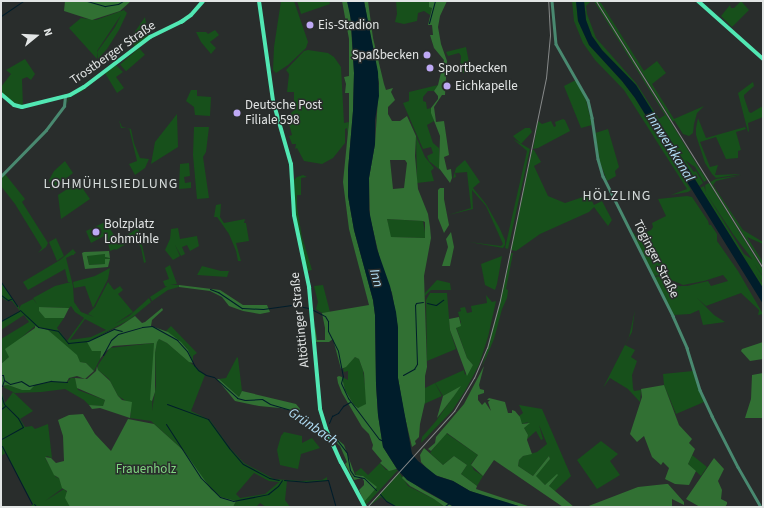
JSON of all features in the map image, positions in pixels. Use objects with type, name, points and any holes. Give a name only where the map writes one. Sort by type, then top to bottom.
[{"type":"main road","name":"Trostberger Straße","points":[[1,94],[14,105],[22,107],[65,96],[80,90],[146,40],[190,16],[203,1]]},
{"type":"main road","name":"Altöttinger Straße","points":[[259,1],[275,111],[291,164],[295,223],[310,298],[319,403],[329,435],[365,507]]},
{"type":"main road","points":[[698,1],[763,59]]},
{"type":"street","name":"Töginger Straße","points":[[552,1],[556,44],[560,55],[587,97],[592,118],[598,159],[603,176],[673,316],[687,348],[700,390],[711,415],[761,507]]},
{"type":"street","points":[[1,176],[46,130],[65,105],[65,96]]},
{"type":"green space","points":[[65,1],[131,1],[120,11],[92,20],[64,11]]},
{"type":"green space","points":[[281,1],[294,1],[308,42],[306,48],[288,65],[276,73],[273,70],[274,47]]},
{"type":"green space","points":[[297,1],[329,1],[330,4],[301,14]]},
{"type":"green space","points":[[342,1],[347,1],[350,12],[354,73],[353,111],[348,170],[348,196],[354,230],[373,300],[375,315],[378,415],[383,447],[397,469],[389,471],[380,463],[382,461],[372,449],[373,445],[369,434],[362,427],[342,393],[338,383],[337,377],[342,377],[345,390],[354,405],[358,408],[366,404],[364,373],[359,359],[355,357],[346,367],[341,369],[333,339],[329,342],[315,342],[315,326],[317,340],[325,340],[325,328],[322,313],[369,305],[349,229],[343,182],[349,122],[349,93],[345,93],[346,84],[344,77],[349,76],[349,39]]},
{"type":"green space","points":[[364,1],[368,1],[373,38],[386,90],[393,88],[391,92],[395,100],[388,107],[388,114],[392,121],[400,121],[407,116],[416,136],[415,156],[418,189],[428,214],[430,227],[431,238],[424,276],[427,367],[425,376],[425,402],[420,424],[419,437],[415,441],[416,444],[412,447],[398,378],[398,328],[392,293],[382,268],[370,217],[369,178],[375,144],[379,83]],"holes":[[[390,160],[405,160],[407,163],[404,188],[393,189]],[[387,219],[423,221],[425,222],[425,238],[391,237]]]},
{"type":"green space","points":[[396,1],[429,1],[429,6],[432,8],[430,15],[424,11],[418,13],[417,21],[404,24],[395,22],[397,14]]},
{"type":"green space","points":[[429,1],[447,1],[440,16],[438,27],[441,44],[447,61],[445,95],[442,95],[434,107],[436,122],[444,121],[449,155],[444,157],[447,170],[451,169],[452,178],[450,183],[439,168],[440,136],[431,113],[431,108],[438,99],[438,96],[434,91],[438,85],[444,60],[434,48],[430,35],[433,35],[432,25],[428,25],[432,8],[429,7]]},
{"type":"green space","points":[[572,1],[576,1],[578,21],[589,45],[622,81],[635,98],[691,190],[688,192],[671,195],[687,189],[624,90],[595,60],[583,43],[574,21]]},
{"type":"green space","points":[[584,1],[591,1],[586,6],[587,14],[596,38],[636,83],[659,119],[665,115],[594,1],[596,1],[707,180],[704,182],[695,167],[685,160],[694,172],[696,171],[702,181],[703,183],[699,186],[636,85],[602,50],[592,36],[586,20]]},
{"type":"green space","points":[[597,1],[601,3],[644,71],[657,61],[666,73],[652,84],[674,119],[704,106],[697,113],[693,133],[689,136],[683,134],[674,120],[673,122]]},
{"type":"green space","points":[[741,1],[749,10],[732,27],[721,16],[730,5],[731,8],[734,8]]},
{"type":"green space","points":[[124,10],[127,13],[119,30],[107,49],[98,59],[97,52],[97,59],[69,28],[81,18],[96,20]],"holes":[[[121,15],[115,27],[97,51]]]},
{"type":"green space","points":[[145,17],[148,37],[136,48],[130,39]]},
{"type":"green space","points":[[215,30],[219,35],[210,42],[216,48],[211,54],[201,42],[196,32],[206,32],[208,34]]},
{"type":"green space","points":[[466,47],[471,72],[460,73],[461,56],[459,53],[448,56],[446,52]]},
{"type":"green space","points":[[139,48],[145,55],[126,71],[120,64]]},
{"type":"green space","points":[[308,50],[328,53],[334,57],[341,67],[344,123],[349,122],[347,135],[347,128],[345,129],[345,143],[333,158],[322,164],[304,161],[297,148],[295,149],[296,144],[292,144],[289,136],[292,135],[289,124],[292,124],[291,113],[294,110],[294,92],[287,92],[289,74],[286,70],[304,51]]},
{"type":"green space","points":[[25,59],[35,74],[31,80],[27,77],[22,79],[23,107],[17,106],[1,93],[1,87],[11,74],[6,70]]},
{"type":"green space","points":[[116,65],[123,72],[116,77],[124,88],[117,93],[105,73],[82,91],[70,97],[65,107],[69,97]]},
{"type":"green space","points":[[576,80],[586,100],[592,125],[581,128],[564,86]]},
{"type":"green space","points":[[753,82],[754,86],[744,95],[744,97],[749,112],[751,113],[761,107],[763,108],[763,117],[748,123],[748,132],[738,93]]},
{"type":"green space","points":[[438,85],[434,91],[428,91],[423,97],[423,101],[426,102],[427,109],[431,108],[434,121],[427,125],[433,143],[439,148],[440,170],[429,161],[427,156],[433,153],[431,147],[423,149],[403,103],[409,101],[409,92]]},
{"type":"green space","points":[[191,90],[197,90],[197,96],[211,97],[210,116],[195,115],[194,107],[186,101]]},
{"type":"green space","points":[[177,114],[178,147],[151,164],[155,142]]},
{"type":"green space","points":[[698,118],[706,138],[745,127],[746,129],[736,132],[741,150],[738,151],[738,158],[726,159],[716,137],[700,142],[710,167],[718,165],[715,175],[741,174],[716,178],[712,174],[705,163],[696,135]]},
{"type":"green space","points":[[563,119],[565,120],[570,131],[538,148],[533,149],[538,121],[542,124],[551,121],[554,127],[556,126],[555,122]]},
{"type":"green space","points":[[194,127],[209,127],[206,152],[203,157],[209,198],[197,199],[193,155]]},
{"type":"green space","points":[[525,128],[530,128],[532,132],[521,144],[513,136]]},
{"type":"green space","points":[[129,129],[131,129],[134,143],[140,158],[149,159],[145,168],[135,175],[129,164],[137,161]]},
{"type":"green space","points":[[608,129],[619,167],[615,171],[616,176],[607,181],[600,162],[595,133]]},
{"type":"green space","points":[[416,136],[425,157],[434,168],[431,171],[434,181],[417,183]]},
{"type":"green space","points":[[513,139],[530,149],[508,249],[505,248],[527,151]]},
{"type":"green space","points":[[532,150],[534,150],[541,162],[534,166],[548,196],[565,203],[589,195],[594,205],[602,201],[612,220],[608,226],[594,207],[589,212],[540,234],[516,251],[511,250]]},
{"type":"green space","points":[[465,160],[480,182],[473,188],[486,204],[499,227],[505,240],[505,245],[503,248],[469,242],[501,246],[503,244],[486,206],[472,190],[473,209],[448,215],[471,208],[467,172],[455,173],[456,177],[453,178],[456,168]]},
{"type":"green space","points":[[65,161],[73,173],[52,190],[49,180],[54,171]]},
{"type":"green space","points":[[189,163],[190,176],[184,177],[185,183],[191,182],[191,188],[179,189],[180,164]]},
{"type":"green space","points":[[5,174],[25,199],[22,202],[48,243],[46,247],[38,253],[42,248],[15,204],[1,186],[1,177]]},
{"type":"green space","points":[[303,175],[307,177],[301,178],[301,195],[297,195],[297,207],[302,237],[312,270],[307,271],[296,227],[293,198],[294,180]]},
{"type":"green space","points":[[741,175],[716,181],[713,185],[743,230],[763,242],[763,244],[747,237],[763,262],[763,266],[710,182],[716,179]]},
{"type":"green space","points":[[78,182],[90,199],[61,219],[58,195]]},
{"type":"green space","points":[[709,183],[763,270],[763,276],[755,265],[763,277],[763,283],[756,272],[763,284],[763,288],[700,188],[704,186],[706,193],[705,185]],"holes":[[[706,193],[733,234],[753,260],[744,254]]]},
{"type":"green space","points":[[440,188],[444,188],[444,199],[449,225],[444,233],[438,218],[438,190]]},
{"type":"green space","points":[[687,196],[692,197],[708,221],[709,225],[711,225],[717,234],[717,241],[738,271],[763,314],[758,315],[759,310],[741,293],[706,306],[697,298],[714,315],[725,322],[703,325],[699,310],[690,314],[674,315],[654,277],[661,276],[681,287],[680,286],[687,286],[708,281],[711,286],[728,281],[723,275],[704,281],[683,285],[660,275],[654,276],[632,233],[634,233],[636,237],[651,230],[653,227],[652,223],[666,216],[658,199]]},
{"type":"green space","points":[[221,204],[220,217],[224,223],[245,219],[244,223],[246,223],[249,241],[236,243],[241,261],[238,261],[236,251],[229,234],[217,217],[214,217],[216,205]]},
{"type":"green space","points":[[387,219],[423,221],[426,238],[390,237]]},
{"type":"green space","points":[[105,222],[105,230],[110,229],[118,241],[138,228],[146,262],[144,263],[141,248],[136,238],[116,250],[110,251],[106,235],[91,243],[86,231]]},
{"type":"green space","points":[[178,228],[180,239],[197,236],[199,246],[190,251],[187,245],[182,247],[185,254],[181,256],[175,245],[180,256],[173,260],[165,250],[170,239],[171,229]]},
{"type":"green space","points":[[451,232],[454,247],[450,266],[442,266],[448,247],[446,239]]},
{"type":"green space","points":[[56,238],[64,256],[57,261],[49,242]]},
{"type":"green space","points":[[73,249],[76,253],[66,258],[73,286],[74,302],[81,312],[94,317],[88,314],[95,307],[108,282],[114,290],[120,286],[123,290],[118,294],[133,312],[115,324],[129,316],[149,298],[151,302],[129,320],[87,342],[101,351],[100,359],[94,371],[86,363],[80,362],[48,330],[35,326],[21,338],[9,357],[1,364],[1,339],[29,322],[24,315],[1,330],[1,321],[20,311],[12,301],[7,301],[1,297],[1,282],[19,306],[19,309],[21,305],[33,299],[37,304],[33,298],[55,286],[71,282],[68,282],[65,269],[28,290],[23,282],[60,260]],"holes":[[[71,306],[75,312],[84,318],[67,341],[57,328],[64,318],[45,317],[39,311],[39,307],[69,308]],[[85,319],[106,330],[91,337],[70,340]]]},
{"type":"green space","points":[[109,251],[110,258],[105,257],[105,254],[87,256],[89,265],[105,264],[105,259],[110,259],[108,267],[85,269],[82,253]]},
{"type":"green space","points":[[511,253],[513,253],[506,289],[508,290],[507,298],[502,309],[494,339],[482,367],[498,310]]},
{"type":"green space","points":[[105,254],[105,257],[110,259],[105,259],[105,264],[89,265],[87,255]]},
{"type":"green space","points":[[502,256],[495,290],[485,285],[481,264]]},
{"type":"green space","points":[[170,265],[177,284],[170,285],[179,285],[179,287],[168,290],[152,301],[150,297],[167,286],[165,286],[163,281],[169,279],[165,268]]},
{"type":"green space","points":[[202,266],[221,271],[229,271],[227,277],[197,275]]},
{"type":"green space","points":[[110,268],[108,279],[93,308],[85,286],[74,288],[73,282],[95,276]]},
{"type":"green space","points":[[437,280],[450,283],[451,290],[431,290],[425,296],[425,293]]},
{"type":"green space","points":[[179,285],[220,290],[243,305],[267,305],[270,312],[260,314],[243,311],[229,306],[222,297],[210,291],[179,287]]},
{"type":"green space","points":[[323,285],[330,312],[322,313],[316,309],[318,302],[314,286]]},
{"type":"green space","points":[[430,293],[447,293],[450,330],[456,349],[427,361],[426,300]]},
{"type":"green space","points":[[486,295],[492,302],[496,301],[488,337],[479,365],[452,411],[421,443],[422,437],[436,421],[460,387],[443,396],[435,383],[464,370],[465,375],[473,365],[467,358],[456,327],[461,323],[458,312],[461,311],[460,308],[465,307],[467,313],[472,312],[471,306],[487,303]]},
{"type":"green space","points":[[39,307],[69,308],[64,318],[45,318],[39,311]]},
{"type":"green space","points":[[162,308],[163,310],[152,320],[151,326],[168,332],[181,342],[188,350],[193,363],[189,362],[167,343],[159,339],[155,353],[155,392],[152,401],[150,400],[154,343],[113,346],[105,352],[100,359],[101,351],[92,351],[87,342],[120,326],[135,316],[142,323],[145,322]]},
{"type":"green space","points":[[635,310],[632,332],[625,345],[635,350],[631,357],[637,361],[632,375],[633,388],[634,391],[641,390],[640,402],[628,389],[610,378],[603,388],[629,337]]},
{"type":"green space","points":[[459,317],[461,326],[456,328],[467,358],[473,365],[467,376],[450,330],[449,319]]},
{"type":"green space","points":[[35,326],[48,330],[77,355],[80,362],[86,363],[94,371],[85,379],[77,376],[69,378],[66,383],[50,382],[35,385],[30,390],[22,390],[8,385],[1,386],[1,364],[9,357],[5,349],[35,328]]},
{"type":"green space","points":[[171,326],[197,353],[193,356],[193,363],[186,347],[166,331]]},
{"type":"green space","points":[[159,339],[167,343],[205,375],[191,411],[210,420],[230,448],[244,463],[274,479],[301,481],[322,480],[327,477],[327,481],[305,482],[287,481],[285,500],[290,507],[266,507],[260,503],[256,507],[233,507],[236,501],[221,497],[214,492],[200,475],[184,451],[151,421],[130,418],[131,413],[126,401],[118,396],[109,379],[98,370],[98,365],[110,348],[154,343],[152,411],[156,385],[155,353],[157,341]],"holes":[[[254,473],[269,481],[279,482],[265,494],[240,498],[236,494]]]},
{"type":"green space","points":[[763,342],[763,359],[750,361],[741,351],[742,349]]},
{"type":"green space","points":[[237,357],[242,391],[239,397],[219,379],[226,378]]},
{"type":"green space","points":[[355,357],[359,359],[363,370],[367,401],[365,406],[358,408],[354,405],[345,390],[342,377],[348,380],[348,371],[344,372],[343,369]]},
{"type":"green space","points":[[97,366],[98,370],[110,381],[118,396],[122,400],[132,402],[130,418],[100,408],[92,409],[89,405],[103,406],[105,400],[77,388],[75,378],[87,379],[96,371]]},
{"type":"green space","points":[[484,366],[479,385],[480,389],[484,390],[484,393],[478,395],[478,400],[482,405],[485,402],[491,411],[488,402],[490,400],[487,400],[489,398],[505,402],[508,413],[512,413],[512,410],[515,411],[520,417],[522,424],[530,423],[524,428],[528,435],[527,440],[532,454],[523,456],[519,460],[518,466],[533,476],[549,456],[550,459],[536,476],[545,485],[557,474],[558,475],[549,486],[574,507],[563,507],[494,460],[483,476],[471,465],[478,455],[447,433],[431,451],[428,449],[435,443],[436,437],[464,404]]},
{"type":"green space","points":[[693,371],[704,402],[676,414],[664,385],[663,374]]},
{"type":"green space","points":[[763,373],[763,418],[745,418],[751,399],[752,375]]},
{"type":"green space","points":[[71,378],[75,378],[78,390],[105,400],[103,406],[89,405],[84,400],[65,389],[15,393],[3,387],[8,385],[22,390],[30,389],[35,385],[50,382],[66,383]]},
{"type":"green space","points":[[217,379],[219,379],[239,397],[242,391],[296,404],[300,409],[299,412],[235,401]]},
{"type":"green space","points":[[435,383],[442,396],[424,404],[425,388]]},
{"type":"green space","points":[[664,385],[679,425],[692,439],[689,443],[695,449],[688,464],[696,471],[689,485],[675,484],[665,479],[669,468],[663,462],[661,465],[652,457],[644,436],[637,442],[630,434],[642,397],[641,389]]},
{"type":"green space","points":[[461,386],[454,396],[437,418],[443,396]]},
{"type":"green space","points":[[1,390],[5,403],[13,392],[33,411],[20,419],[25,427],[32,426],[35,429],[48,424],[52,458],[47,456],[45,458],[56,477],[59,478],[63,488],[45,501],[64,489],[67,492],[71,507],[30,507],[33,504],[6,453],[1,456]]},
{"type":"green space","points":[[519,405],[542,409],[571,476],[554,492],[549,486],[558,475],[545,485],[535,476],[550,459],[549,456],[533,476],[518,466],[519,460],[523,456],[537,452],[547,444],[539,425],[543,439],[541,440],[536,431],[526,440],[528,435],[524,428],[528,422],[522,424],[520,421],[519,416],[523,413]]},
{"type":"green space","name":"Frauenholz","points":[[83,414],[95,434],[111,451],[128,419],[154,424],[184,451],[211,489],[221,497],[236,501],[233,507],[70,507],[65,498],[67,491],[62,488],[59,478],[54,475],[45,457],[51,458],[56,463],[64,461],[63,436],[58,420],[69,415]]},
{"type":"green space","points":[[284,432],[302,436],[302,443],[312,438],[320,448],[301,454],[298,469],[280,465],[277,450],[281,436]]},
{"type":"green space","points":[[446,433],[478,455],[471,464],[474,470],[483,476],[477,486],[461,474],[467,465],[454,456],[443,465],[430,453]]},
{"type":"green space","points":[[331,437],[335,437],[344,445],[355,475],[363,476],[377,487],[364,502],[359,490],[364,485],[364,481],[362,478],[354,480],[345,464],[347,462],[340,446]]},
{"type":"green space","points":[[601,441],[618,454],[610,461],[620,475],[597,489],[577,460]]},
{"type":"green space","points":[[424,448],[443,465],[454,456],[467,465],[461,474],[477,486],[476,489],[531,507],[522,507],[499,501],[470,491],[453,481],[432,474],[421,462],[420,455]]},
{"type":"green space","points":[[692,455],[707,467],[701,476],[688,464]]},
{"type":"green space","points":[[714,458],[724,469],[718,481],[722,490],[721,499],[727,502],[727,504],[725,507],[700,507],[686,499]]},
{"type":"green space","points":[[380,463],[386,470],[398,470],[366,505],[364,502],[367,481],[361,475],[356,476],[355,471],[356,472],[361,468],[368,475]]},
{"type":"green space","points":[[399,472],[408,486],[436,500],[444,507],[395,507],[381,497],[368,507]]},
{"type":"green space","points":[[403,476],[423,490],[454,507],[445,507],[434,499],[410,486],[402,478]]},
{"type":"green space","points":[[668,484],[684,502],[684,505],[672,499],[672,507],[586,507],[638,487]]},
{"type":"water","name":"Inn","points":[[347,1],[364,1],[378,72],[379,96],[375,120],[375,144],[369,178],[369,210],[377,249],[390,286],[396,312],[398,328],[398,378],[412,454],[418,461],[437,476],[453,481],[470,491],[522,507],[454,507],[407,480],[397,469],[383,447],[378,415],[375,315],[373,300],[354,230],[348,196],[348,170],[353,111],[354,73],[351,20]]},
{"type":"water","name":"Innwerkkanal","points":[[576,1],[584,1],[586,20],[592,36],[602,50],[636,85],[763,288],[763,304],[635,98],[622,81],[589,45],[578,21]]},
{"type":"waterway","points":[[1,16],[23,1]]},
{"type":"waterway","points":[[87,1],[105,6],[118,4],[123,1]]},
{"type":"waterway","points":[[429,23],[435,1]]},
{"type":"waterway","points":[[1,282],[17,306]]},
{"type":"waterway","points":[[210,289],[218,292],[242,308],[263,309],[292,305],[309,308]]},
{"type":"waterway","points":[[1,295],[8,300],[11,299]]},
{"type":"waterway","points":[[427,303],[436,305],[443,300]]},
{"type":"waterway","points":[[403,375],[414,369],[417,364],[415,305],[416,303],[423,302]]},
{"type":"waterway","points":[[20,310],[38,327],[58,331],[68,343],[88,341],[114,329],[122,331]]},
{"type":"waterway","points":[[313,310],[325,316],[328,321],[328,331],[338,351],[343,376],[341,383],[348,398],[379,439],[383,441]]},
{"type":"waterway","points":[[1,321],[19,311]]},
{"type":"waterway","name":"Grünbach","points":[[103,355],[111,340],[118,334],[142,327],[152,326],[177,340],[187,351],[198,370],[206,375],[214,377],[237,398],[245,400],[262,399],[270,404],[295,411],[326,433]]},
{"type":"waterway","name":"Grünbach","points":[[1,375],[3,375],[4,380],[10,384],[21,381],[29,386],[51,381],[67,382]]},
{"type":"waterway","name":"Grünbach","points":[[2,386],[4,380]]},
{"type":"waterway","points":[[1,395],[4,404],[18,418],[23,427],[1,439]]},
{"type":"waterway","points":[[329,423],[332,416],[338,413],[343,406],[350,402]]},
{"type":"waterway","points":[[167,404],[208,419],[229,448],[243,464],[269,478],[279,480]]},
{"type":"waterway","points":[[1,409],[5,406]]},
{"type":"waterway","points":[[166,424],[201,478],[220,497],[233,501],[268,494],[278,486],[282,480]]},
{"type":"waterway","name":"Grünbach","points":[[332,437],[337,440],[347,453],[350,470],[354,476],[364,478],[376,490]]},
{"type":"waterway","points":[[2,446],[32,504]]},
{"type":"waterway","points":[[284,480],[305,482],[328,480],[335,505]]},
{"type":"waterway","name":"Grünbach","points":[[380,494],[386,501],[397,507]]},
{"type":"waterway","name":"Grünbach","points":[[445,506],[449,503]]},
{"type":"waterway","points":[[34,504],[37,507]]},
{"type":"railway","points":[[367,507],[454,411],[474,378],[487,348],[500,300],[546,78],[550,35],[548,1]]},
{"type":"railway","points":[[596,1],[763,268]]},
{"type":"place","name":"Eis-Stadion","points":[[310,25]]},
{"type":"place","name":"Spaßbecken","points":[[427,55]]},
{"type":"place","name":"Sportbecken","points":[[430,68]]},
{"type":"place","name":"Eichkapelle","points":[[447,86]]},
{"type":"place","name":"Deutsche Post Filiale 598","points":[[237,113]]},
{"type":"place","name":"Bolzplatz Lohmühle","points":[[96,232]]},
{"type":"district","name":"LOHMÜHLSIEDLUNG","points":[[111,184]]},
{"type":"district","name":"HÖLZLING","points":[[617,196]]}]
